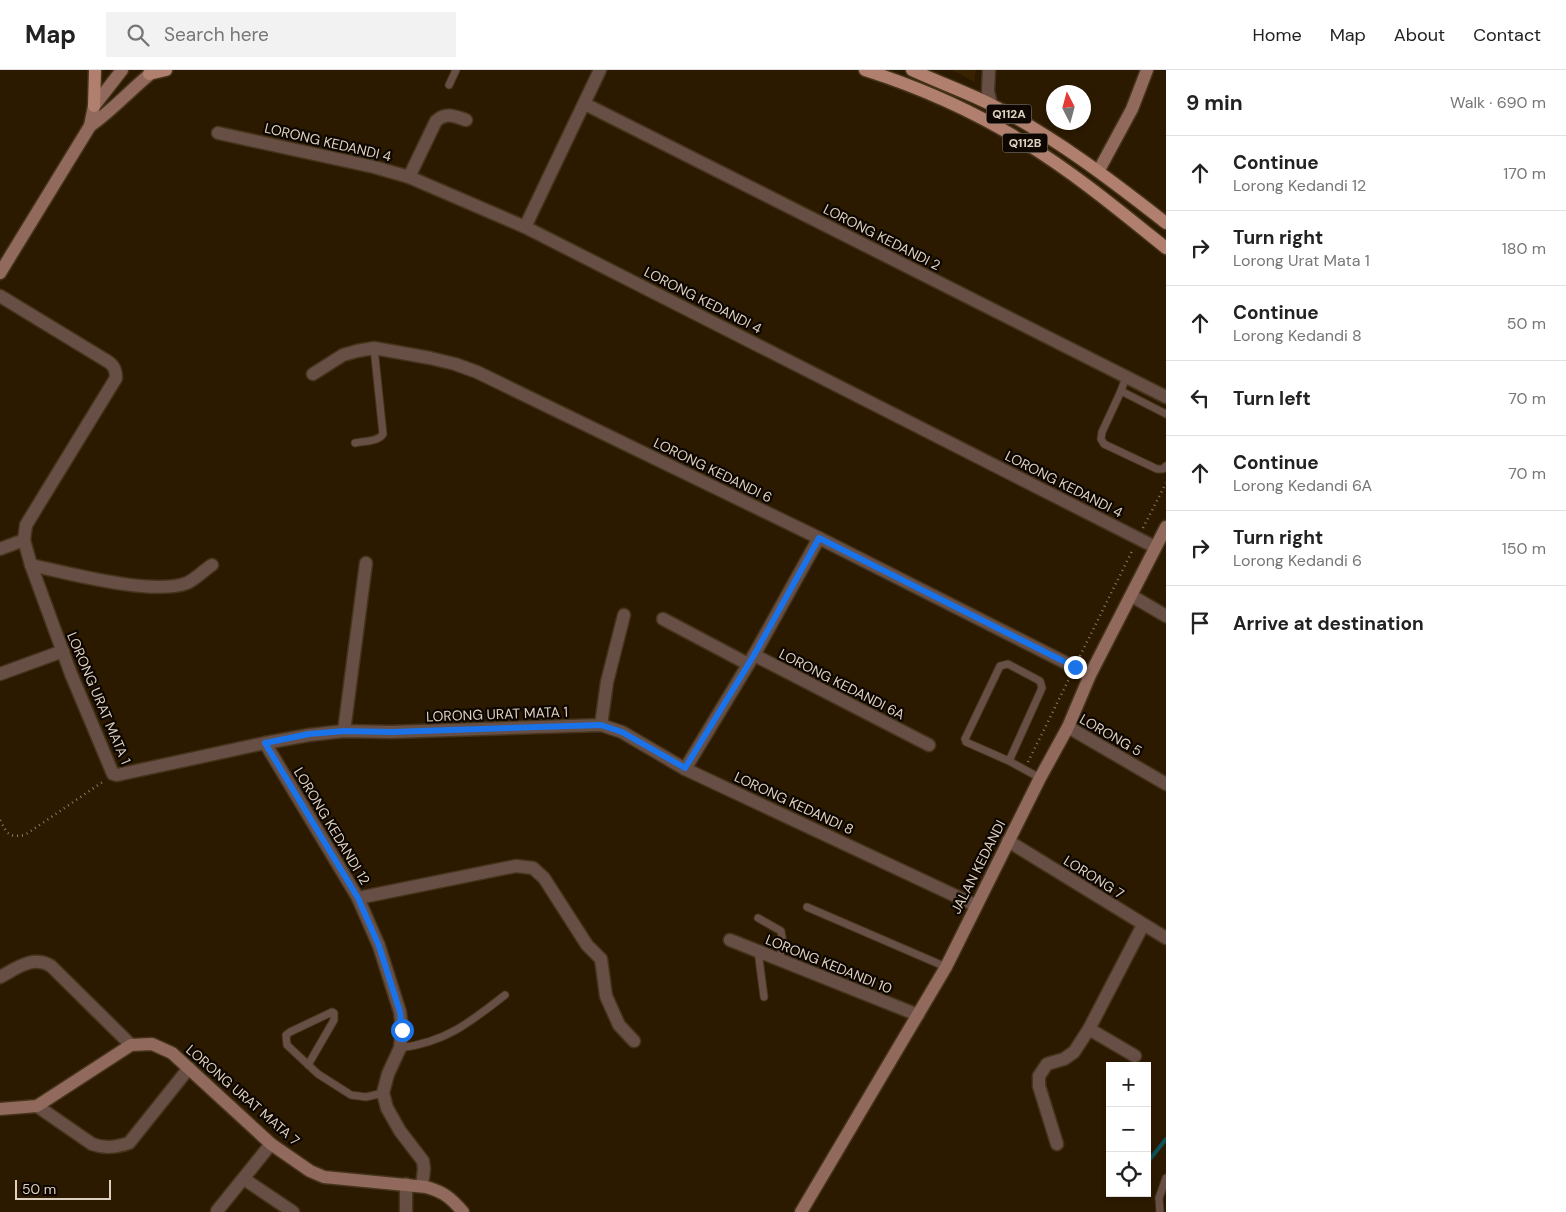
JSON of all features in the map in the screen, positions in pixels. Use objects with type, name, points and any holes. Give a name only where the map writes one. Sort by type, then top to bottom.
[{"type":"main road","points":[[94,106],[95,70]]},
{"type":"main road","points":[[152,72],[166,70]]},
{"type":"main road","name":"Q112B","points":[[865,70],[942,99],[1020,140],[1093,190],[1166,248]]},
{"type":"main road","name":"Q112A","points":[[912,70],[991,104],[1036,130],[1099,170],[1166,223]]},
{"type":"street","points":[[0,273],[90,126],[94,106],[122,70]]},
{"type":"street","points":[[526,227],[600,70]]},
{"type":"street","points":[[989,70],[988,91],[991,104]]},
{"type":"street","points":[[1099,170],[1132,109],[1147,70]]},
{"type":"street","points":[[90,126],[152,72]]},
{"type":"street","name":"LORONG KEDANDI 2","points":[[585,104],[1166,397]]},
{"type":"street","points":[[410,177],[436,121],[441,116],[449,115],[466,120]]},
{"type":"street","name":"LORONG KEDANDI 4","points":[[218,133],[374,167],[410,177],[526,227],[1155,547]]},
{"type":"street","points":[[0,296],[107,360],[114,367],[116,375],[116,378],[26,526],[24,540],[0,549]]},
{"type":"street","name":"LORONG KEDANDI 6","points":[[313,374],[343,355],[374,348],[430,358],[477,372],[819,538],[1090,675]]},
{"type":"street","name":"JALAN KEDANDI","points":[[801,1212],[946,967],[975,905],[1040,778],[1068,728],[1090,675],[1166,527]]},
{"type":"street","points":[[685,768],[751,660],[819,538]]},
{"type":"street","name":"LORONG URAT MATA 1","points":[[24,540],[62,651],[113,774],[117,776],[309,734],[344,731],[391,732],[601,725]]},
{"type":"street","points":[[344,731],[366,563]]},
{"type":"street","points":[[31,565],[104,580],[158,586],[188,583],[212,565]]},
{"type":"street","points":[[1132,596],[1166,616]]},
{"type":"street","points":[[601,725],[607,682],[624,615]]},
{"type":"street","name":"LORONG KEDANDI 6A","points":[[663,619],[929,745]]},
{"type":"street","points":[[0,674],[62,651]]},
{"type":"street","name":"LORONG KEDANDI 8","points":[[601,725],[622,732],[685,768],[975,905]]},
{"type":"street","name":"LORONG 5","points":[[1068,728],[1166,784]]},
{"type":"street","name":"LORONG KEDANDI 12","points":[[265,743],[358,898],[379,946],[400,1012],[402,1030],[400,1048],[388,1074],[383,1093]]},
{"type":"street","name":"LORONG 7","points":[[1008,841],[1166,938]]},
{"type":"street","points":[[358,898],[516,866],[533,868],[544,878],[587,945],[602,958],[606,996],[619,1025],[634,1040]]},
{"type":"street","points":[[1057,1144],[1039,1086],[1039,1076],[1047,1064],[1064,1060],[1074,1052],[1143,925]]},
{"type":"street","name":"LORONG KEDANDI 10","points":[[730,940],[918,1015]]},
{"type":"street","points":[[0,977],[30,962],[44,961],[131,1045],[37,1106],[0,1109]]},
{"type":"street","points":[[1088,1029],[1136,1056]]},
{"type":"street","name":"LORONG URAT MATA 7","points":[[131,1045],[152,1044],[172,1052],[271,1144],[310,1171],[324,1177],[422,1186]]},
{"type":"street","points":[[37,1106],[92,1144],[101,1147],[116,1147],[129,1143],[189,1068]]},
{"type":"street","points":[[383,1093],[391,1116],[423,1162],[422,1186],[439,1191],[453,1199],[462,1212]]},
{"type":"street","points":[[217,1212],[271,1144]]},
{"type":"street","points":[[244,1179],[293,1212]]},
{"type":"street","points":[[406,1184],[406,1212]]},
{"type":"lane","points":[[449,85],[456,70]]},
{"type":"lane","points":[[355,443],[378,439],[383,434],[374,348]]},
{"type":"lane","points":[[1126,377],[1102,432],[1101,439],[1104,444],[1157,469],[1163,469],[1166,466]]},
{"type":"lane","points":[[1121,391],[1166,414]]},
{"type":"lane","points":[[1009,761],[1042,688],[1042,684],[1040,681],[1008,664],[1000,666],[965,739],[966,742],[1009,761],[1040,778]]},
{"type":"lane","points":[[807,907],[946,967]]},
{"type":"lane","points":[[758,918],[781,931],[783,943],[778,959]]},
{"type":"lane","points":[[758,952],[764,998]]},
{"type":"lane","points":[[400,1048],[420,1046],[456,1031],[505,995]]},
{"type":"lane","points":[[308,1065],[334,1020],[334,1013],[329,1013],[286,1035],[287,1045],[308,1065],[318,1074],[351,1095],[366,1097],[383,1093]]},
{"type":"lane","points":[[1160,1212],[1159,1198],[1166,1178]]},
{"type":"path","points":[[1024,770],[1166,483]]},
{"type":"path","points":[[0,820],[8,834],[15,837],[24,835],[113,774]]},
{"type":"shaded area","points":[[952,70],[976,70],[974,82]]},
{"type":"waterway","points":[[1151,1158],[1166,1139]]},
{"type":"route","points":[[402,1030],[400,1012],[379,946],[358,898],[265,743],[309,734],[344,731],[391,732],[601,725],[622,732],[685,768],[754,655],[819,538],[1075,667]]}]
